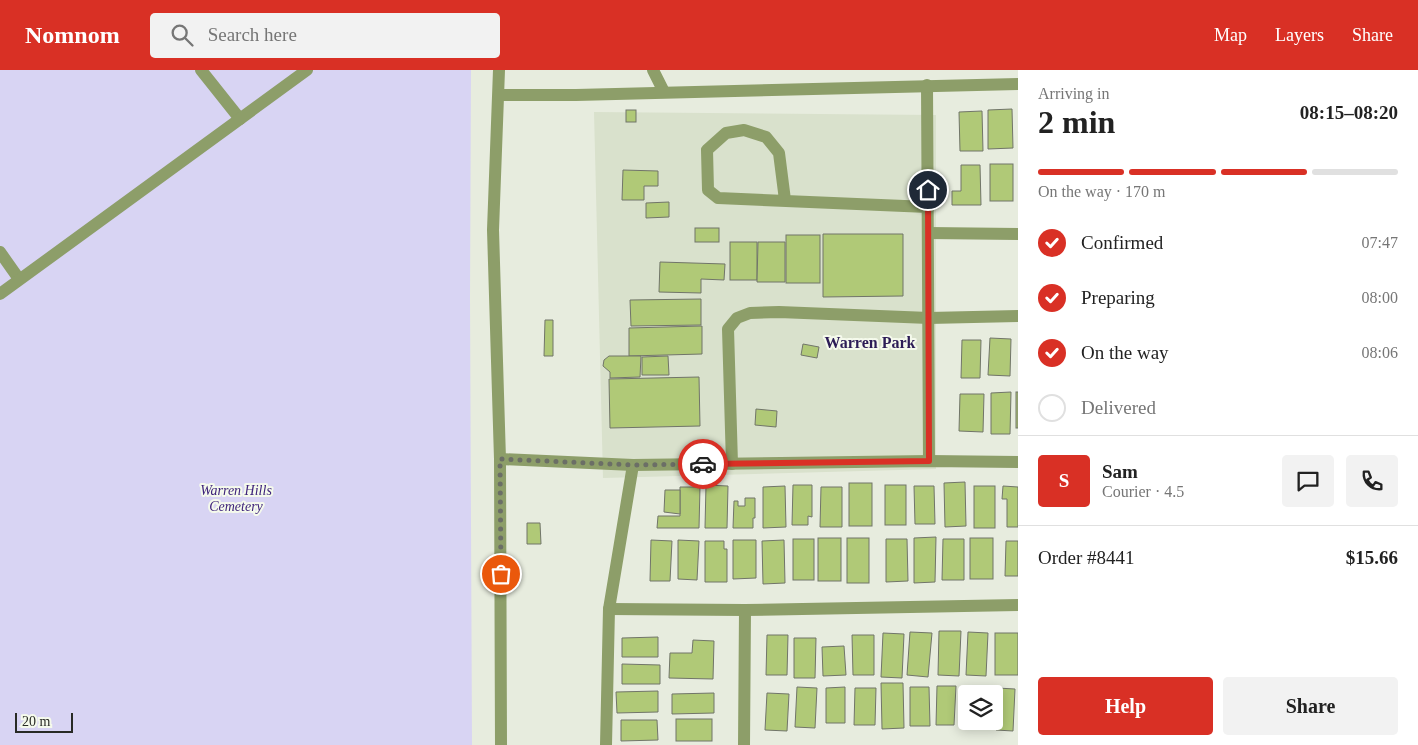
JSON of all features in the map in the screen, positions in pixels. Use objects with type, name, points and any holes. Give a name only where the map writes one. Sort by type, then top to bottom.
[{"type":"street","points":[[201,70],[240,119]]},
{"type":"street","points":[[0,294],[307,70]]},
{"type":"street","points":[[499,70],[493,230],[500,459],[501,745]]},
{"type":"street","points":[[653,70],[664,92]]},
{"type":"street","points":[[498,95],[576,95],[1018,84]]},
{"type":"street","points":[[927,85],[929,461]]},
{"type":"street","points":[[785,200],[779,153],[766,137],[744,130],[726,133],[707,150],[708,190],[718,198],[928,207]]},
{"type":"street","points":[[928,233],[1018,234]]},
{"type":"street","points":[[0,252],[20,279]]},
{"type":"street","points":[[732,464],[728,329],[737,318],[750,313],[779,312],[929,318],[1018,316]]},
{"type":"street","points":[[500,459],[633,465],[929,461],[1018,462]]},
{"type":"street","points":[[606,745],[609,609],[633,465]]},
{"type":"street","points":[[609,609],[745,610],[1018,605]]},
{"type":"street","points":[[744,745],[745,610]]},
{"type":"shaded area","points":[[594,112],[936,115],[936,469],[603,478]]},
{"type":"green space","name":"Warren Hills Cemetery","points":[[0,70],[471,70],[472,745],[0,745]]},
{"type":"building","points":[[1012,109],[1013,148],[988,149],[988,110]]},
{"type":"building","points":[[626,110],[636,110],[636,122],[626,122]]},
{"type":"building","points":[[982,111],[983,151],[960,151],[959,112]]},
{"type":"building","points":[[990,164],[1013,164],[1013,201],[990,201]]},
{"type":"building","points":[[961,165],[980,165],[981,205],[952,205],[952,191],[961,191]]},
{"type":"building","points":[[623,170],[658,171],[658,186],[644,186],[644,200],[622,200]]},
{"type":"building","points":[[669,202],[669,217],[646,218],[646,203]]},
{"type":"building","points":[[695,228],[719,228],[719,242],[695,242]]},
{"type":"building","points":[[823,234],[903,234],[903,296],[823,297]]},
{"type":"building","points":[[786,235],[820,235],[820,283],[786,283]]},
{"type":"building","points":[[730,242],[757,242],[757,280],[730,280]]},
{"type":"building","points":[[758,242],[785,242],[785,282],[757,282]]},
{"type":"building","points":[[660,262],[725,264],[724,280],[701,279],[701,293],[659,292]]},
{"type":"building","points":[[701,299],[701,325],[631,326],[630,300]]},
{"type":"building","points":[[545,320],[553,320],[553,356],[544,356]]},
{"type":"building","points":[[702,326],[702,354],[629,356],[629,328]]},
{"type":"building","points":[[990,338],[1011,339],[1010,376],[988,375]]},
{"type":"building","points":[[962,340],[981,340],[980,378],[961,378]]},
{"type":"building","points":[[803,344],[819,347],[817,358],[801,355]]},
{"type":"building","points":[[609,356],[641,356],[640,377],[610,378],[610,372],[603,366],[604,360]]},
{"type":"building","points":[[668,356],[669,375],[642,375],[642,357]]},
{"type":"building","points":[[699,377],[700,426],[610,428],[609,379]]},
{"type":"building","points":[[1011,392],[1010,434],[991,434],[991,393]]},
{"type":"building","points":[[1016,392],[1018,392],[1018,428],[1016,428]]},
{"type":"building","points":[[960,394],[984,394],[983,432],[959,431]]},
{"type":"building","points":[[756,409],[777,411],[776,427],[755,425]]},
{"type":"building","points":[[965,482],[966,526],[945,527],[944,483]]},
{"type":"building","points":[[849,483],[872,483],[872,526],[849,526]]},
{"type":"building","points":[[706,485],[728,486],[727,528],[705,528]]},
{"type":"building","points":[[793,485],[812,485],[812,517],[808,516],[808,525],[792,525]]},
{"type":"building","points":[[885,485],[906,485],[906,525],[885,525]]},
{"type":"building","points":[[785,486],[786,527],[763,528],[763,487]]},
{"type":"building","points":[[914,486],[934,486],[935,524],[915,524]]},
{"type":"building","points":[[974,486],[995,486],[995,528],[974,528]]},
{"type":"building","points":[[1003,486],[1018,487],[1018,527],[1007,527],[1007,499],[1002,499]]},
{"type":"building","points":[[680,487],[700,487],[699,528],[657,528],[658,516],[680,516]]},
{"type":"building","points":[[821,487],[842,487],[842,527],[820,527]]},
{"type":"building","points":[[665,490],[680,490],[680,514],[664,512]]},
{"type":"building","points":[[745,498],[755,498],[753,528],[733,528],[734,501],[738,501],[738,506],[745,506]]},
{"type":"building","points":[[527,523],[540,523],[541,544],[527,544]]},
{"type":"building","points":[[936,537],[935,582],[914,583],[914,538]]},
{"type":"building","points":[[818,538],[841,538],[841,581],[818,581]]},
{"type":"building","points":[[847,538],[869,538],[869,583],[847,583]]},
{"type":"building","points":[[970,538],[993,538],[993,579],[970,579]]},
{"type":"building","points":[[793,539],[814,539],[814,580],[793,580]]},
{"type":"building","points":[[886,539],[907,539],[908,581],[886,582]]},
{"type":"building","points":[[943,539],[964,539],[964,580],[942,580]]},
{"type":"building","points":[[651,540],[672,541],[670,581],[650,581]]},
{"type":"building","points":[[678,540],[699,541],[697,580],[678,579]]},
{"type":"building","points":[[733,540],[756,540],[756,578],[733,579]]},
{"type":"building","points":[[784,540],[785,583],[763,584],[762,541]]},
{"type":"building","points":[[705,541],[724,541],[724,549],[727,549],[727,582],[705,582]]},
{"type":"building","points":[[1006,541],[1018,541],[1018,576],[1005,576]]},
{"type":"building","points":[[939,631],[961,631],[959,676],[938,675]]},
{"type":"building","points":[[910,632],[932,633],[928,677],[907,675]]},
{"type":"building","points":[[968,632],[988,633],[986,676],[966,675]]},
{"type":"building","points":[[883,633],[904,634],[902,678],[881,677]]},
{"type":"building","points":[[995,633],[1018,633],[1018,675],[995,675]]},
{"type":"building","points":[[767,635],[788,635],[787,675],[766,675]]},
{"type":"building","points":[[852,635],[874,635],[874,675],[853,675]]},
{"type":"building","points":[[658,637],[658,657],[622,657],[622,638]]},
{"type":"building","points":[[794,638],[816,638],[815,678],[794,678]]},
{"type":"building","points":[[693,640],[714,641],[713,679],[669,678],[670,653],[692,653]]},
{"type":"building","points":[[844,646],[846,675],[823,676],[822,647]]},
{"type":"building","points":[[622,664],[660,665],[660,684],[622,684]]},
{"type":"building","points":[[881,683],[903,683],[904,728],[882,729]]},
{"type":"building","points":[[937,686],[956,686],[954,725],[936,725]]},
{"type":"building","points":[[797,687],[817,688],[815,728],[795,727]]},
{"type":"building","points":[[845,687],[845,723],[826,723],[826,688]]},
{"type":"building","points":[[910,687],[929,687],[930,726],[910,726]]},
{"type":"building","points":[[855,688],[876,688],[875,725],[854,725]]},
{"type":"building","points":[[1003,688],[1015,689],[1013,731],[996,730],[1003,730]]},
{"type":"building","points":[[658,691],[658,712],[617,713],[616,692]]},
{"type":"building","points":[[714,693],[714,713],[672,714],[672,694]]},
{"type":"building","points":[[767,693],[789,694],[787,731],[765,730]]},
{"type":"building","points":[[676,719],[712,719],[712,741],[676,741]]},
{"type":"building","points":[[621,720],[657,720],[658,740],[621,741]]},
{"type":"way so far","points":[[501,574],[500,459],[633,465],[703,464]]},
{"type":"district","name":"Warren Park","points":[[870,342]]},
{"type":"route","points":[[703,464],[929,461],[928,190]]}]
